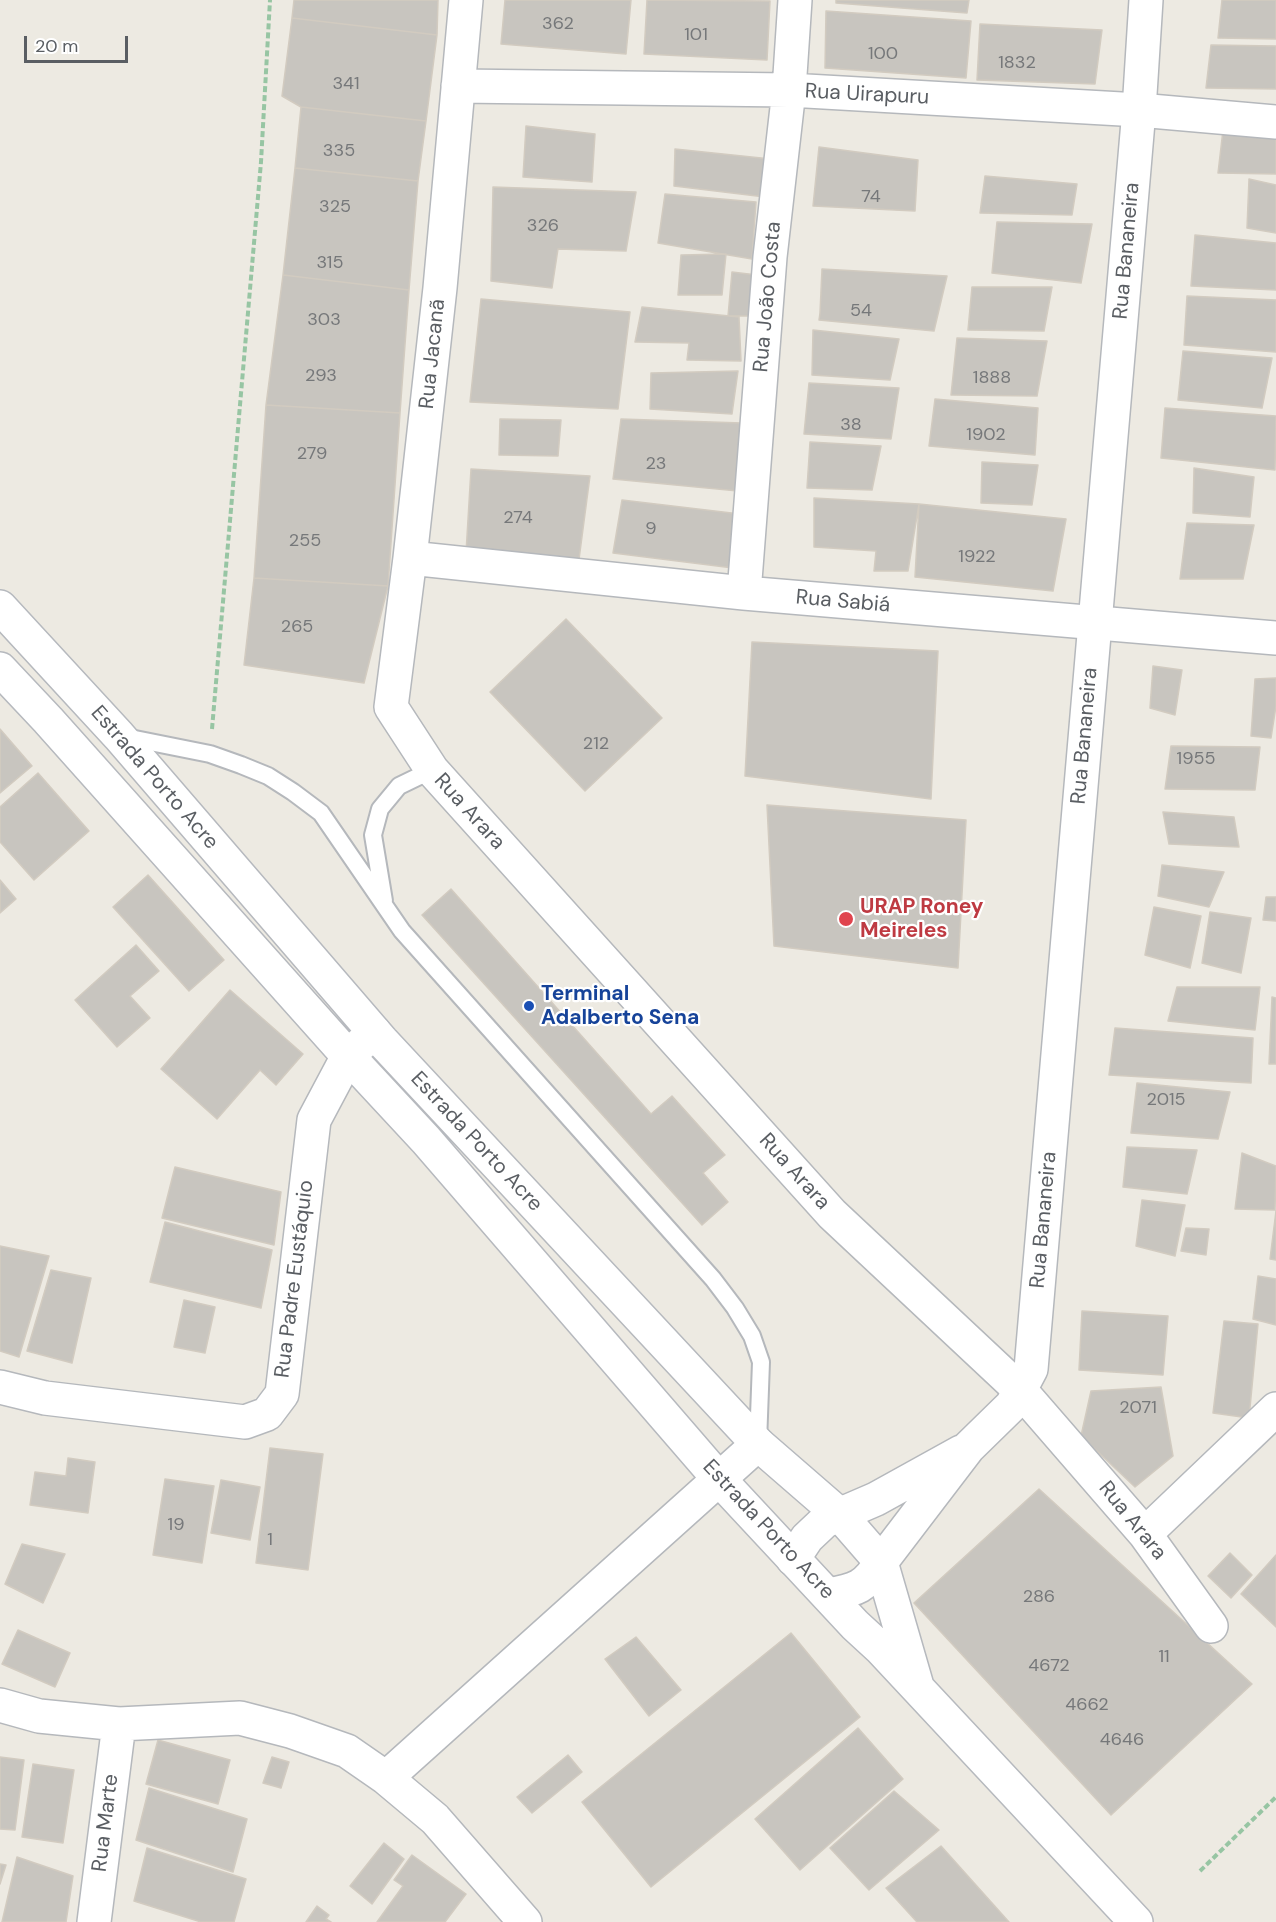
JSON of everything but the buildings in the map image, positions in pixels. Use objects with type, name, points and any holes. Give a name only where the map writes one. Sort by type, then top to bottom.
[{"type":"street","name":"Rua Jacanã","points":[[391,707],[440,288],[466,0]]},
{"type":"street","name":"Rua João Costa","points":[[744,593],[770,257],[789,90],[795,0]]},
{"type":"street","name":"Rua Bananeira","points":[[881,1562],[968,1448],[1012,1404],[1031,1369],[1139,110],[1146,0]]},
{"type":"street","name":"Rua Uirapuru","points":[[458,86],[789,90],[1139,110],[1276,122]]},
{"type":"street","name":"Rua Sabiá","points":[[410,558],[744,593],[1276,638]]},
{"type":"street","name":"Estrada Porto Acre","points":[[0,607],[119,736],[374,1032],[758,1444],[841,1516],[881,1562],[918,1689]]},
{"type":"street","name":"Estrada Porto Acre","points":[[0,669],[496,1220],[719,1479],[1136,1922]]},
{"type":"street","name":"Rua Arara","points":[[391,707],[432,770],[832,1215],[1020,1391],[1145,1534],[1211,1626]]},
{"type":"street","name":"Rua Padre Eustáquio","points":[[0,1386],[45,1398],[245,1422],[267,1414],[282,1394],[314,1120],[348,1056],[374,1032]]},
{"type":"street","points":[[1145,1534],[1276,1409]]},
{"type":"street","points":[[386,1778],[758,1444]]},
{"type":"street","name":"Rua Bananeira","points":[[841,1516],[968,1448]]},
{"type":"street","points":[[793,1559],[807,1538],[825,1521],[841,1516]]},
{"type":"street","points":[[828,1595],[853,1591],[872,1577],[881,1562]]},
{"type":"street","points":[[0,1705],[39,1716],[119,1724],[240,1718],[290,1731],[347,1751],[386,1778],[435,1819],[525,1922]]},
{"type":"street","name":"Rua Marte","points":[[94,1922],[119,1724]]},
{"type":"lane","points":[[119,736],[210,754],[268,776],[321,813],[402,931],[713,1279],[735,1308],[752,1336],[761,1362],[758,1444]]},
{"type":"lane","points":[[385,908],[373,835],[380,808],[399,786],[432,770]]},
{"type":"path","points":[[210,754],[261,162],[270,0]]},
{"type":"path","points":[[1200,1871],[1276,1797]]},
{"type":"place","name":"URAP Roney Meireles","points":[[846,919]]},
{"type":"place","name":"Terminal Adalberto Sena","points":[[529,1006]]}]
